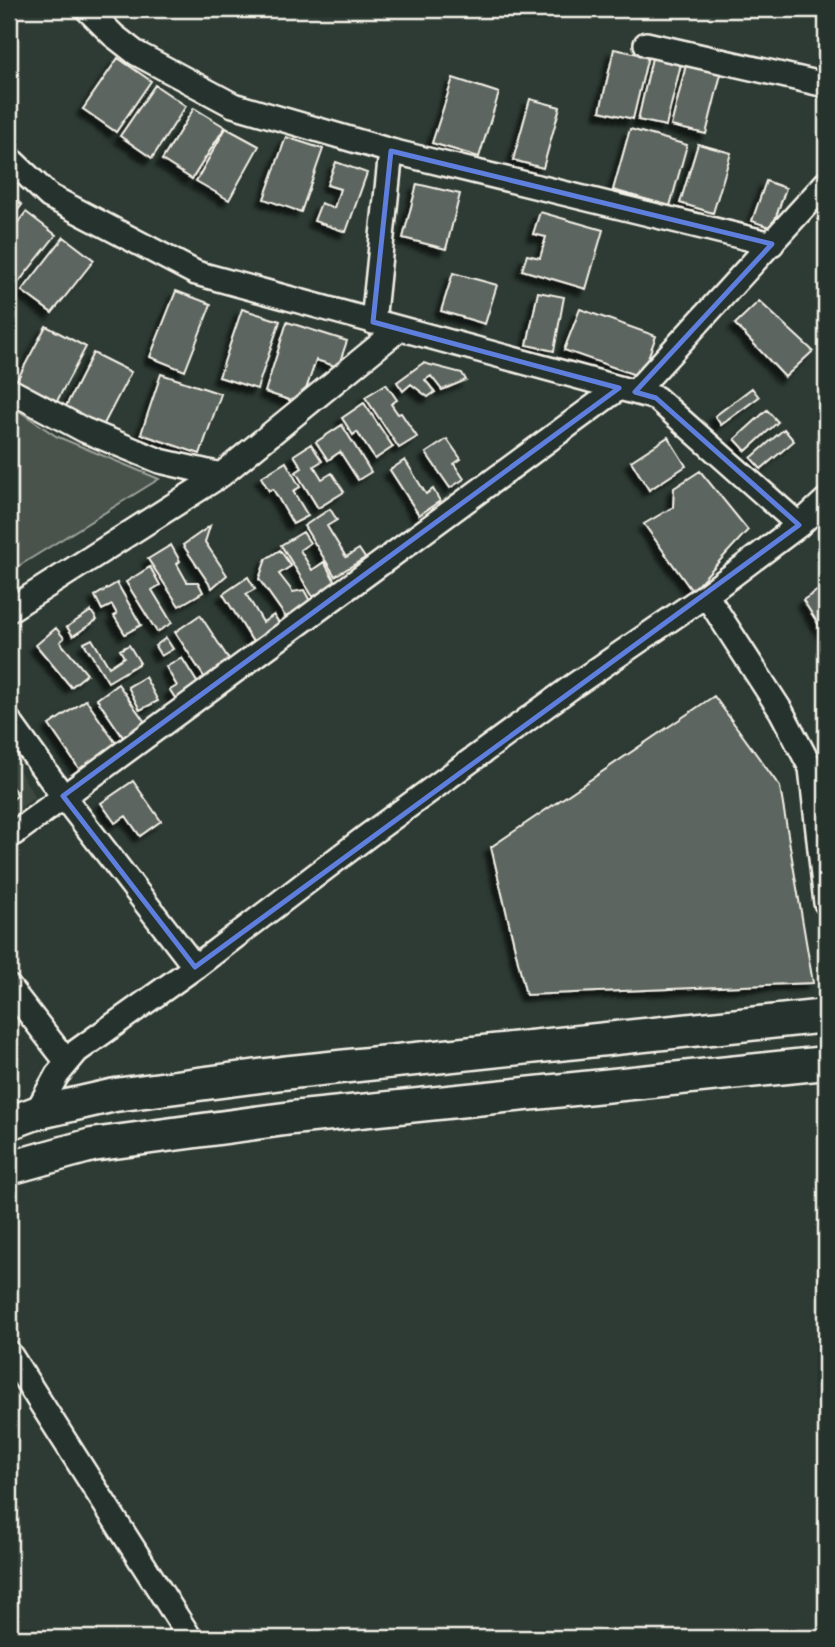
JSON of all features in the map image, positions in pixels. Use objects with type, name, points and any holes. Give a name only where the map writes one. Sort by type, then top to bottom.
[{"type":"main road","points":[[22,1118],[115,1095],[282,1073],[826,1016]]},
{"type":"main road","points":[[9,1168],[92,1145],[292,1118],[826,1063]]},
{"type":"street","points":[[87,9],[136,53],[233,105],[391,151],[772,244]]},
{"type":"street","points":[[646,44],[826,85]]},
{"type":"street","points":[[373,321],[391,151]]},
{"type":"street","points":[[9,158],[48,196],[197,273],[656,398],[799,525]]},
{"type":"street","points":[[9,837],[627,390],[772,244],[826,183]]},
{"type":"street","points":[[9,610],[221,475],[399,329]]},
{"type":"street","points":[[9,390],[84,430],[160,460],[221,475]]},
{"type":"street","points":[[22,1118],[77,1051],[195,967],[366,837],[562,694],[706,596],[799,525],[826,500]]},
{"type":"street","points":[[706,596],[782,711],[811,768],[826,903]]},
{"type":"street","points":[[9,722],[195,967]]},
{"type":"street","points":[[9,987],[67,1062]]},
{"type":"street","points":[[9,1353],[190,1638]]},
{"type":"highlighted area","points":[[391,151],[772,244],[635,392],[656,398],[799,525],[195,967],[63,796],[619,388],[373,322]]},
{"type":"shaded area","points":[[9,404],[56,436],[159,479],[9,572]]},
{"type":"shaded area","points":[[9,753],[35,797],[9,816]]},
{"type":"building","points":[[614,49],[648,56],[633,119],[600,111]]},
{"type":"building","points":[[118,58],[151,81],[116,132],[83,109]]},
{"type":"building","points":[[652,58],[681,64],[666,126],[638,120]]},
{"type":"building","points":[[686,65],[721,74],[706,134],[671,126]]},
{"type":"building","points":[[453,78],[499,93],[479,157],[432,143]]},
{"type":"building","points":[[155,85],[186,106],[152,158],[120,136]]},
{"type":"building","points":[[530,99],[560,107],[543,168],[513,160]]},
{"type":"building","points":[[194,108],[225,127],[192,179],[162,160]]},
{"type":"building","points":[[226,128],[259,146],[229,200],[196,181]]},
{"type":"building","points":[[630,129],[687,145],[670,206],[613,190]]},
{"type":"building","points":[[286,137],[323,149],[301,212],[264,199]]},
{"type":"building","points":[[698,144],[731,153],[713,213],[680,203]]},
{"type":"building","points":[[336,162],[367,173],[346,232],[314,221],[321,203],[334,208],[340,189],[327,185]]},
{"type":"building","points":[[766,181],[786,188],[772,228],[752,221]]},
{"type":"building","points":[[417,184],[460,194],[446,249],[403,238]]},
{"type":"building","points":[[9,194],[22,205],[9,221]]},
{"type":"building","points":[[26,212],[56,235],[14,288],[9,284],[9,234]]},
{"type":"building","points":[[540,212],[603,230],[586,289],[522,270],[527,255],[540,258],[546,237],[533,234]]},
{"type":"building","points":[[64,237],[94,260],[52,313],[22,291]]},
{"type":"building","points":[[453,273],[497,285],[485,324],[441,311]]},
{"type":"building","points":[[176,291],[211,304],[185,371],[150,357]]},
{"type":"building","points":[[538,292],[564,297],[554,351],[527,345]]},
{"type":"building","points":[[759,301],[813,351],[785,377],[735,324]]},
{"type":"building","points":[[242,309],[280,321],[257,389],[219,377]]},
{"type":"building","points":[[580,309],[656,336],[641,377],[564,350]]},
{"type":"building","points":[[287,322],[347,341],[338,367],[316,360],[301,404],[265,392]]},
{"type":"building","points":[[46,326],[86,347],[57,401],[17,380]]},
{"type":"building","points":[[93,353],[131,372],[103,426],[65,408]]},
{"type":"building","points":[[423,363],[462,373],[466,380],[442,390],[431,376],[425,380],[435,392],[428,397],[411,384],[403,391],[397,382]]},
{"type":"building","points":[[161,374],[221,394],[200,454],[141,434]]},
{"type":"building","points":[[386,384],[397,400],[391,404],[398,414],[401,413],[417,437],[399,448],[365,397]]},
{"type":"building","points":[[752,388],[759,397],[721,425],[715,416]]},
{"type":"building","points":[[364,403],[393,447],[375,459],[357,432],[353,435],[342,418]]},
{"type":"building","points":[[767,410],[778,422],[746,451],[735,439]]},
{"type":"building","points":[[342,425],[371,472],[358,480],[340,452],[328,460],[316,442]]},
{"type":"building","points":[[784,429],[794,441],[761,469],[751,458]]},
{"type":"building","points":[[668,437],[686,466],[649,490],[631,461]]},
{"type":"building","points":[[447,439],[461,459],[454,464],[464,479],[450,488],[426,453]]},
{"type":"building","points":[[311,444],[322,461],[314,466],[322,479],[332,473],[344,492],[318,508],[296,472],[302,468],[294,455]]},
{"type":"building","points":[[405,460],[426,494],[433,489],[440,501],[419,515],[390,470]]},
{"type":"building","points":[[286,462],[300,487],[293,491],[308,516],[293,524],[273,489],[269,491],[261,477]]},
{"type":"building","points":[[700,471],[748,530],[692,591],[644,524],[673,507],[674,488]]},
{"type":"building","points":[[330,509],[337,520],[327,526],[346,557],[359,549],[365,558],[335,576],[304,526]]},
{"type":"building","points":[[210,526],[205,542],[227,575],[212,588],[183,545]]},
{"type":"building","points":[[303,532],[310,543],[300,550],[312,570],[324,562],[336,583],[313,597],[281,545]]},
{"type":"building","points":[[171,545],[187,582],[198,582],[203,592],[179,606],[148,559]]},
{"type":"building","points":[[280,550],[291,566],[279,574],[293,592],[304,590],[311,603],[288,620],[259,579],[266,559]]},
{"type":"building","points":[[150,567],[160,585],[152,590],[172,623],[157,632],[126,582]]},
{"type":"building","points":[[248,577],[255,589],[246,594],[263,622],[274,615],[282,628],[255,645],[223,594]]},
{"type":"building","points":[[117,583],[141,625],[125,634],[114,616],[117,614],[112,605],[102,610],[95,596]]},
{"type":"building","points":[[826,585],[826,636],[803,600]]},
{"type":"building","points":[[91,611],[97,620],[73,636],[67,627]]},
{"type":"building","points":[[200,615],[232,664],[206,680],[175,632]]},
{"type":"building","points":[[56,628],[64,638],[60,642],[87,674],[71,687],[36,645]]},
{"type":"building","points":[[166,638],[173,649],[161,656],[155,646]]},
{"type":"building","points":[[92,639],[109,667],[124,657],[120,650],[129,645],[140,663],[108,682],[84,643]]},
{"type":"building","points":[[182,658],[200,687],[177,701],[170,690],[177,686],[166,667]]},
{"type":"building","points":[[145,677],[158,701],[140,710],[128,687]]},
{"type":"building","points":[[118,684],[147,725],[125,740],[97,699]]},
{"type":"building","points":[[714,696],[780,787],[813,983],[526,995],[491,847]]},
{"type":"building","points":[[86,700],[117,745],[80,770],[49,725]]},
{"type":"building","points":[[133,781],[161,821],[140,836],[126,816],[115,823],[101,803]]},
{"type":"building","points":[[9,783],[18,795],[9,802]]}]
